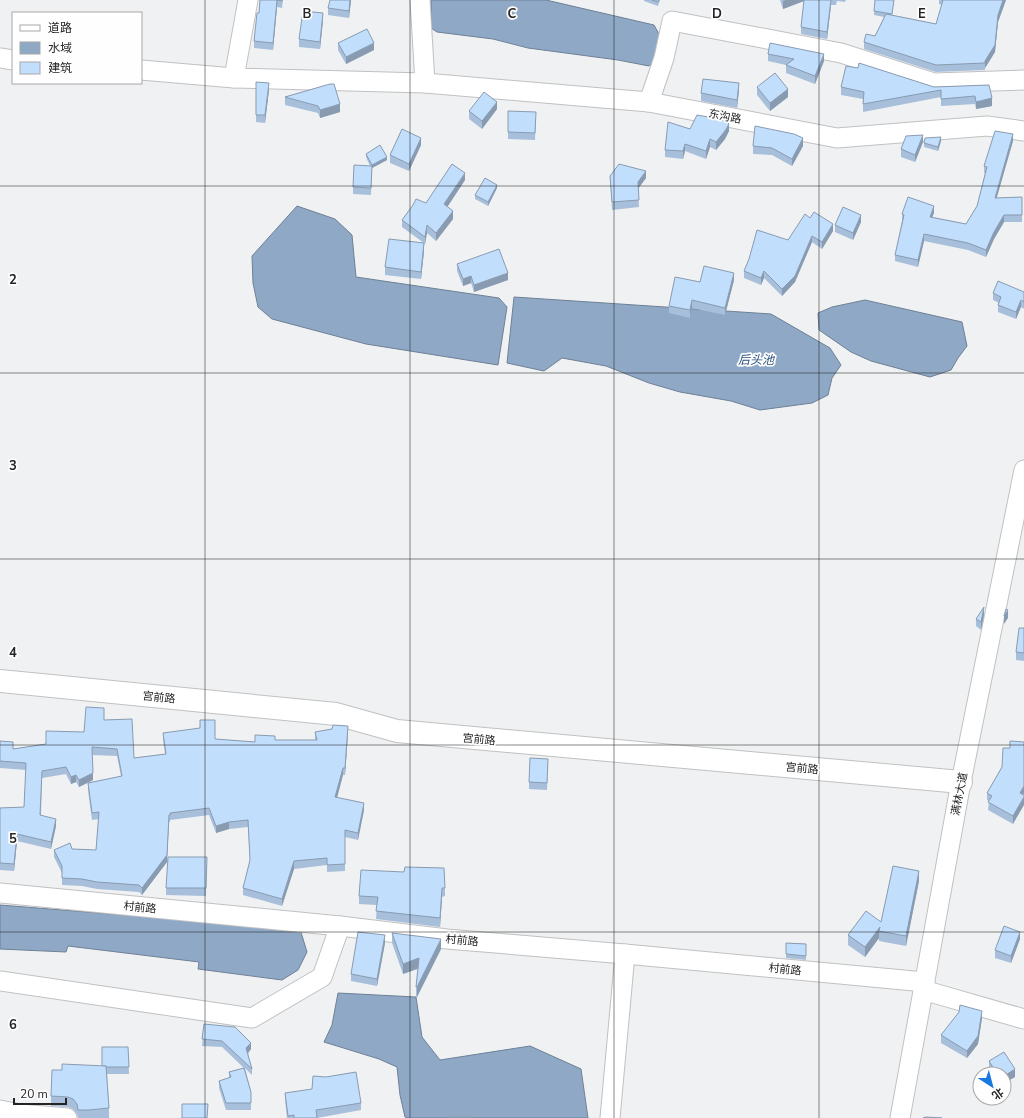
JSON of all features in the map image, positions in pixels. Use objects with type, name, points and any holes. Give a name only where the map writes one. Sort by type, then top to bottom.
[{"type":"street","points":[[234,78],[248,0]]},
{"type":"street","points":[[420,0],[425,83]]},
{"type":"street","points":[[649,102],[664,58],[672,21],[841,53],[934,83],[1024,80]]},
{"type":"street","points":[[0,58],[12,60]]},
{"type":"street","name":"东沟路","points":[[142,70],[234,78],[425,83],[649,102],[837,138],[987,126],[1024,131]]},
{"type":"street","name":"满林大道","points":[[900,1118],[961,782],[1024,470]]},
{"type":"street","name":"宫前路","points":[[0,681],[336,714],[397,731],[961,782]]},
{"type":"street","name":"村前路","points":[[0,893],[340,926],[447,939],[625,954],[924,986],[1024,1019]]},
{"type":"street","points":[[0,981],[252,1018],[322,977],[340,926]]},
{"type":"street","points":[[610,1118],[625,954]]},
{"type":"street","points":[[0,1110],[20,1114],[67,1118]]},
{"type":"water","points":[[431,0],[546,0],[654,25],[660,36],[657,59],[649,66],[618,60],[528,48],[493,39],[437,32],[431,28]]},
{"type":"water","points":[[297,206],[335,219],[352,235],[356,277],[499,298],[507,307],[498,365],[366,344],[272,319],[258,307],[253,283],[252,256]]},
{"type":"water","name":"后头池","points":[[514,297],[771,314],[830,348],[841,365],[832,378],[828,395],[812,403],[760,410],[731,401],[680,392],[649,383],[606,366],[562,358],[544,371],[507,363]]},
{"type":"water","points":[[865,300],[962,322],[967,346],[951,370],[930,377],[871,361],[851,352],[819,330],[818,313],[832,307]]},
{"type":"water","points":[[0,905],[300,929],[307,952],[298,970],[282,980],[198,969],[199,962],[68,946],[66,952],[0,949]]},
{"type":"water","points":[[338,993],[416,997],[422,1037],[440,1060],[530,1046],[581,1069],[588,1118],[405,1117],[400,1095],[397,1067],[379,1059],[324,1042],[332,1025]]},
{"type":"building","points":[[260,0],[277,0],[273,43],[254,41]]},
{"type":"building","points":[[330,0],[350,0],[349,11],[328,8]]},
{"type":"building","points":[[804,0],[831,0],[827,32],[801,27]]},
{"type":"building","points":[[875,0],[894,0],[892,14],[874,11]]},
{"type":"building","points":[[943,0],[1003,0],[998,15],[995,45],[985,63],[936,65],[864,42],[866,34],[875,36],[886,14],[936,24]]},
{"type":"building","points":[[303,11],[323,13],[320,42],[299,39]]},
{"type":"building","points":[[367,29],[374,43],[346,57],[338,43]]},
{"type":"building","points":[[770,43],[824,54],[815,76],[786,65],[794,59],[768,54]]},
{"type":"building","points":[[859,63],[934,87],[989,85],[992,98],[976,102],[975,96],[941,99],[941,90],[863,104],[864,92],[841,87],[846,66],[858,68]]},
{"type":"building","points":[[775,73],[788,89],[770,103],[757,87]]},
{"type":"building","points":[[703,79],[739,83],[737,100],[701,93]]},
{"type":"building","points":[[256,82],[269,83],[265,115],[256,115]]},
{"type":"building","points":[[334,84],[340,104],[320,110],[318,106],[285,97]]},
{"type":"building","points":[[484,92],[497,102],[482,121],[469,111]]},
{"type":"building","points":[[508,111],[536,112],[535,133],[508,132]]},
{"type":"building","points":[[697,115],[725,120],[729,124],[716,142],[710,139],[706,151],[685,144],[683,151],[665,150],[668,122],[690,129]]},
{"type":"building","points":[[755,126],[794,134],[803,138],[792,159],[772,148],[753,146]]},
{"type":"building","points":[[402,129],[421,138],[409,164],[390,155]]},
{"type":"building","points":[[995,131],[1013,134],[995,198],[1022,197],[1022,215],[1004,215],[986,250],[968,243],[924,234],[918,260],[895,255],[904,215],[902,214],[908,197],[934,206],[930,217],[966,224],[977,206],[987,167],[984,166]]},
{"type":"building","points":[[923,135],[915,155],[901,149],[906,136]]},
{"type":"building","points":[[941,137],[938,147],[924,143],[925,138]]},
{"type":"building","points":[[380,145],[387,157],[372,165],[366,154]]},
{"type":"building","points":[[452,164],[465,173],[444,204],[453,211],[436,233],[427,225],[425,237],[402,220],[416,199],[426,203]]},
{"type":"building","points":[[619,164],[646,171],[638,182],[639,200],[612,202],[610,176]]},
{"type":"building","points":[[354,165],[372,166],[371,188],[353,187]]},
{"type":"building","points":[[485,178],[497,185],[488,202],[475,195]]},
{"type":"building","points":[[843,207],[861,215],[853,233],[835,225]]},
{"type":"building","points":[[814,212],[833,224],[822,242],[812,236],[795,276],[782,289],[764,271],[761,278],[744,271],[757,230],[788,240],[805,214],[810,218]]},
{"type":"building","points":[[389,239],[424,243],[421,272],[385,267]]},
{"type":"building","points":[[499,249],[508,273],[474,285],[471,276],[463,279],[457,264]]},
{"type":"building","points":[[704,266],[734,273],[725,308],[692,300],[690,310],[669,306],[675,277],[700,282]]},
{"type":"building","points":[[998,281],[1024,292],[1024,302],[1021,300],[1016,312],[998,305],[1001,297],[993,293]]},
{"type":"building","points":[[984,607],[981,622],[976,619]]},
{"type":"building","points":[[1019,628],[1024,628],[1024,653],[1016,652]]},
{"type":"building","points":[[86,707],[104,708],[104,720],[132,719],[134,758],[166,754],[163,733],[200,728],[200,720],[215,720],[215,739],[255,742],[255,735],[275,736],[275,740],[317,740],[315,732],[332,729],[333,725],[348,726],[345,768],[343,768],[335,797],[364,803],[358,833],[345,830],[345,864],[327,865],[327,858],[294,861],[282,899],[243,888],[250,860],[248,820],[229,822],[216,826],[209,808],[170,813],[167,855],[142,888],[139,885],[62,878],[62,866],[54,850],[70,843],[72,849],[96,850],[99,812],[92,813],[88,783],[122,776],[117,749],[92,747],[93,773],[79,780],[76,775],[71,777],[66,767],[42,771],[40,815],[56,819],[51,842],[17,834],[14,864],[0,863],[0,808],[24,807],[26,763],[0,761],[0,741],[13,742],[13,749],[46,744],[46,731],[84,732]]},
{"type":"building","points":[[1010,741],[1024,742],[1024,786],[1020,793],[1024,795],[1024,797],[1013,816],[988,802],[992,796],[987,793],[1002,767],[1003,748],[1010,748]]},
{"type":"building","points":[[530,758],[548,759],[547,783],[529,782]]},
{"type":"building","points":[[168,857],[207,857],[206,888],[166,888]]},
{"type":"building","points":[[893,866],[919,871],[906,936],[879,931],[880,927],[865,947],[848,935],[866,911],[881,922]]},
{"type":"building","points":[[405,867],[444,868],[445,888],[442,888],[440,918],[376,911],[378,897],[359,896],[361,870],[404,872]]},
{"type":"building","points":[[1004,926],[1020,932],[1011,956],[995,950]]},
{"type":"building","points":[[358,932],[385,935],[377,979],[351,974]]},
{"type":"building","points":[[392,933],[441,939],[417,987],[419,958],[403,964]]},
{"type":"building","points":[[786,943],[806,944],[806,956],[786,954]]},
{"type":"building","points":[[960,1005],[982,1011],[978,1036],[967,1051],[941,1035],[959,1012]]},
{"type":"building","points":[[204,1024],[235,1027],[251,1043],[246,1048],[252,1069],[222,1041],[202,1039]]},
{"type":"building","points":[[102,1047],[128,1047],[129,1067],[102,1066]]},
{"type":"building","points":[[1004,1052],[1015,1069],[1012,1071],[1012,1066],[992,1066],[989,1061]]},
{"type":"building","points":[[62,1064],[106,1066],[109,1108],[78,1110],[77,1104],[73,1099],[68,1097],[51,1096],[52,1070],[62,1070]]},
{"type":"building","points":[[244,1068],[251,1092],[251,1103],[226,1103],[219,1081],[231,1077],[229,1072]]},
{"type":"building","points":[[356,1072],[361,1103],[316,1110],[317,1118],[294,1118],[294,1115],[288,1116],[285,1093],[312,1089],[313,1076],[326,1077]]},
{"type":"building","points":[[182,1104],[208,1104],[207,1118],[182,1118]]},
{"type":"building","points":[[472,1117],[472,1118],[450,1118]]}]
